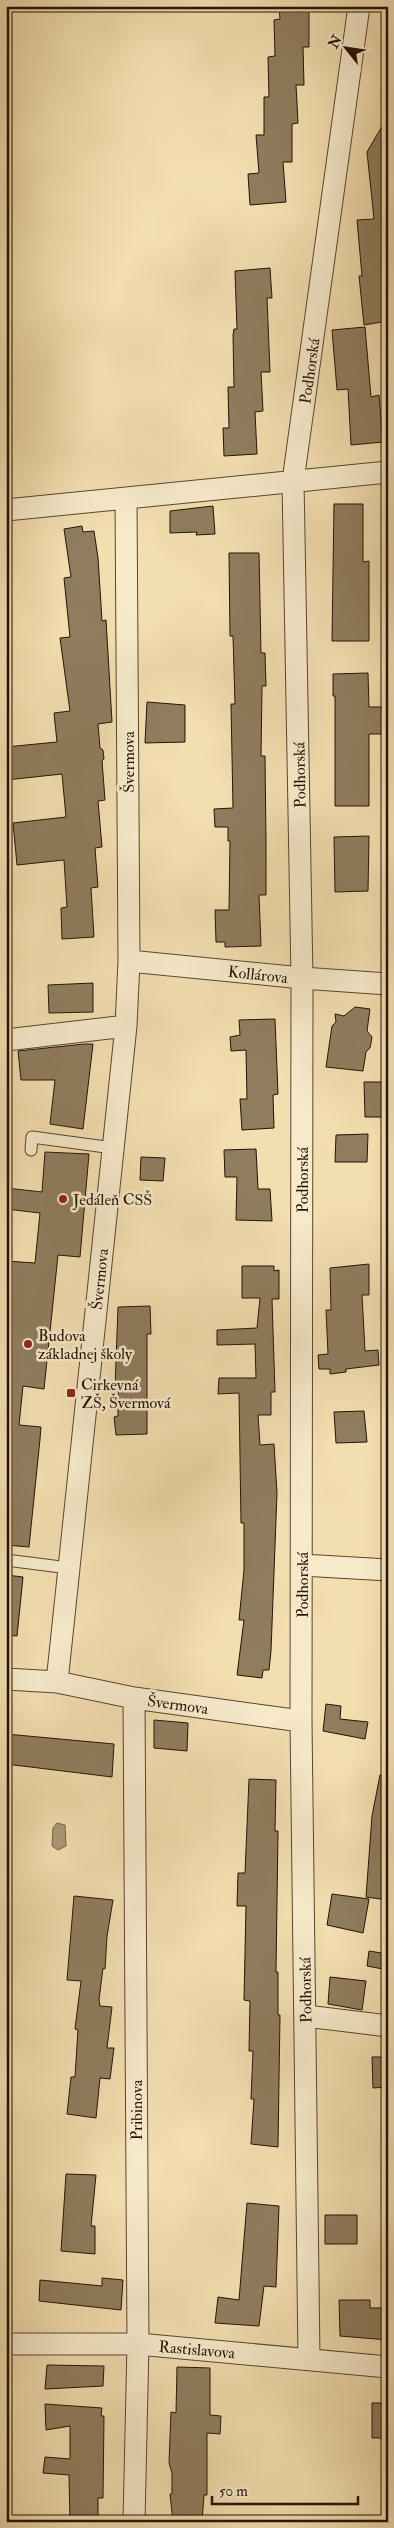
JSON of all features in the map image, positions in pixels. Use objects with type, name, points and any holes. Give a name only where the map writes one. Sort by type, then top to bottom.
[{"type":"street","name":"Podhorská","points":[[309,2359],[301,1721],[302,978],[294,481],[359,6]]},
{"type":"street","points":[[6,510],[388,472]]},
{"type":"street","name":"Švermova","points":[[57,1682],[126,1026],[129,961],[126,498]]},
{"type":"street","name":"Kollárova","points":[[129,961],[302,978],[388,984]]},
{"type":"street","points":[[6,1040],[126,1026]]},
{"type":"street","points":[[302,1565],[388,1570]]},
{"type":"street","name":"Švermova","points":[[6,1679],[57,1682],[134,1698],[301,1721]]},
{"type":"street","name":"Pribinova","points":[[134,1698],[138,2344],[134,2522]]},
{"type":"street","points":[[306,2016],[388,2026]]},
{"type":"street","name":"Rastislavova","points":[[6,2344],[138,2344],[388,2367]]},
{"type":"lane","points":[[31,1150],[32,1137],[113,1148]]},
{"type":"lane","points":[[6,1560],[69,1568]]},
{"type":"shaded area","points":[[57,1823],[65,1825],[66,1846],[58,1850],[52,1846],[53,1828]]},
{"type":"building","points":[[279,6],[309,6],[309,47],[303,47],[304,85],[296,85],[298,123],[292,124],[292,162],[283,162],[286,202],[250,205],[248,174],[259,173],[256,135],[264,135],[264,97],[269,97],[268,57],[275,56],[274,20],[280,19]]},
{"type":"building","points":[[388,116],[388,321],[364,325],[359,276],[362,276],[357,220],[374,219],[367,152]]},
{"type":"building","points":[[270,268],[272,298],[267,298],[270,372],[261,372],[263,411],[255,412],[257,454],[224,456],[223,428],[229,428],[228,387],[234,387],[233,335],[234,329],[237,329],[235,271]]},
{"type":"building","points":[[365,327],[371,397],[379,395],[383,442],[351,445],[348,389],[337,390],[332,330]]},
{"type":"building","points":[[334,504],[363,504],[363,562],[369,561],[369,641],[332,641]]},
{"type":"building","points":[[213,506],[215,534],[196,535],[197,532],[170,533],[170,511]]},
{"type":"building","points":[[82,526],[83,532],[94,531],[98,558],[102,621],[106,620],[112,722],[98,724],[100,748],[103,750],[104,759],[102,761],[105,800],[98,801],[102,847],[95,848],[98,887],[91,888],[94,937],[62,939],[61,908],[67,907],[64,860],[17,865],[13,823],[66,817],[62,774],[6,780],[6,747],[57,742],[54,713],[70,711],[60,638],[70,637],[64,578],[71,577],[64,529]]},
{"type":"building","points":[[229,553],[259,553],[261,653],[265,653],[266,686],[262,686],[261,756],[265,756],[266,895],[259,895],[261,946],[225,947],[225,942],[216,942],[215,910],[229,910],[230,841],[228,841],[228,827],[215,827],[214,809],[233,808],[231,704],[235,704],[233,636],[230,636]]},
{"type":"building","points":[[368,673],[369,707],[385,707],[385,734],[369,734],[369,806],[335,806],[335,696],[333,696],[333,674]]},
{"type":"building","points":[[147,702],[185,705],[185,742],[145,743]]},
{"type":"building","points":[[369,836],[368,891],[335,892],[334,837]]},
{"type":"building","points":[[93,983],[93,1012],[49,1013],[48,985]]},
{"type":"building","points":[[355,1007],[370,1009],[367,1031],[372,1037],[370,1048],[366,1052],[363,1071],[326,1067],[332,1026],[336,1022],[335,1014],[344,1016]]},
{"type":"building","points":[[275,1019],[278,1094],[273,1095],[274,1128],[242,1130],[240,1099],[247,1099],[246,1050],[231,1051],[230,1037],[240,1035],[239,1020]]},
{"type":"building","points":[[93,1044],[83,1129],[50,1124],[55,1080],[21,1080],[18,1051]]},
{"type":"building","points":[[364,1082],[388,1082],[388,1117],[365,1117]]},
{"type":"building","points":[[368,1134],[367,1162],[335,1162],[336,1135]]},
{"type":"building","points":[[256,1149],[258,1189],[270,1189],[272,1221],[236,1220],[237,1177],[225,1177],[224,1150]]},
{"type":"building","points":[[45,1152],[89,1154],[80,1257],[58,1255],[44,1389],[23,1386],[19,1425],[41,1427],[29,1547],[6,1545],[6,1261],[35,1263],[40,1213],[6,1209],[6,1188],[42,1192]]},
{"type":"building","points":[[141,1157],[165,1158],[163,1181],[140,1180]]},
{"type":"building","points":[[369,1264],[369,1295],[362,1295],[365,1351],[378,1350],[379,1365],[346,1369],[346,1372],[330,1374],[330,1369],[319,1369],[318,1355],[328,1354],[326,1310],[331,1310],[330,1268]]},
{"type":"building","points":[[242,1266],[274,1266],[274,1271],[279,1270],[279,1299],[272,1299],[275,1392],[271,1392],[271,1415],[258,1415],[260,1445],[274,1444],[277,1493],[271,1651],[269,1670],[263,1670],[262,1678],[237,1675],[244,1620],[239,1620],[244,1570],[244,1523],[241,1523],[239,1393],[218,1394],[219,1378],[256,1378],[255,1344],[217,1345],[217,1330],[257,1328],[260,1298],[242,1298]]},
{"type":"building","points":[[150,1306],[151,1334],[147,1334],[147,1434],[116,1435],[114,1417],[118,1416],[118,1388],[115,1388],[118,1307]]},
{"type":"building","points":[[364,1411],[367,1442],[336,1443],[334,1412]]},
{"type":"building","points":[[6,1575],[23,1577],[17,1636],[6,1635]]},
{"type":"building","points":[[326,1704],[341,1706],[340,1719],[368,1722],[365,1739],[323,1731]]},
{"type":"building","points":[[154,1720],[188,1723],[187,1751],[154,1748]]},
{"type":"building","points":[[6,1734],[114,1744],[112,1777],[6,1764]]},
{"type":"building","points":[[380,1775],[388,1776],[388,1900],[366,1897],[372,1816]]},
{"type":"building","points":[[249,1779],[276,1780],[275,1831],[278,1831],[276,1972],[278,1972],[278,2015],[280,2015],[278,2147],[251,2144],[254,2099],[251,2099],[253,2051],[249,2051],[250,2001],[244,2000],[246,1906],[237,1906],[238,1873],[245,1873]]},
{"type":"building","points":[[332,1894],[369,1899],[363,1933],[327,1925]]},
{"type":"building","points":[[74,1896],[113,1900],[107,1936],[105,1969],[103,1968],[99,2000],[100,2006],[112,2007],[107,2048],[114,2048],[110,2079],[100,2078],[96,2118],[67,2114],[71,2077],[75,2077],[78,2030],[75,2029],[81,1981],[67,1980]]},
{"type":"building","points":[[369,1951],[388,1954],[388,1970],[367,1966]]},
{"type":"building","points":[[330,1977],[366,1981],[362,2010],[328,2004]]},
{"type":"building","points":[[372,2057],[388,2057],[388,2087],[373,2088]]},
{"type":"building","points":[[66,2174],[96,2175],[91,2226],[95,2226],[95,2254],[61,2251]]},
{"type":"building","points":[[247,2203],[279,2206],[276,2287],[264,2286],[259,2326],[215,2323],[218,2297],[239,2300]]},
{"type":"building","points":[[325,2215],[357,2215],[357,2244],[325,2244]]},
{"type":"building","points":[[102,2278],[123,2280],[121,2310],[39,2301],[40,2280],[102,2286]]},
{"type":"building","points":[[339,2300],[370,2300],[370,2308],[388,2308],[388,2340],[340,2336]]},
{"type":"building","points":[[47,2365],[104,2366],[103,2386],[45,2389]]},
{"type":"building","points":[[177,2367],[210,2368],[210,2415],[221,2416],[220,2434],[207,2433],[207,2495],[204,2495],[202,2522],[173,2522],[170,2494],[172,2494],[172,2473],[169,2463],[171,2412],[176,2413]]},
{"type":"building","points":[[372,2403],[388,2403],[388,2438],[372,2438]]},
{"type":"building","points":[[45,2404],[102,2408],[101,2416],[104,2416],[103,2498],[98,2498],[98,2522],[70,2522],[69,2475],[43,2473],[45,2457],[70,2459],[70,2426],[46,2430]]},
{"type":"place","name":"Jedáleň CSŠ","points":[[63,1199]]},
{"type":"place","name":"Budova základnej školy","points":[[28,1344]]},
{"type":"place","name":"Cirkevná ZŠ, Švermová","points":[[71,1393]]}]
